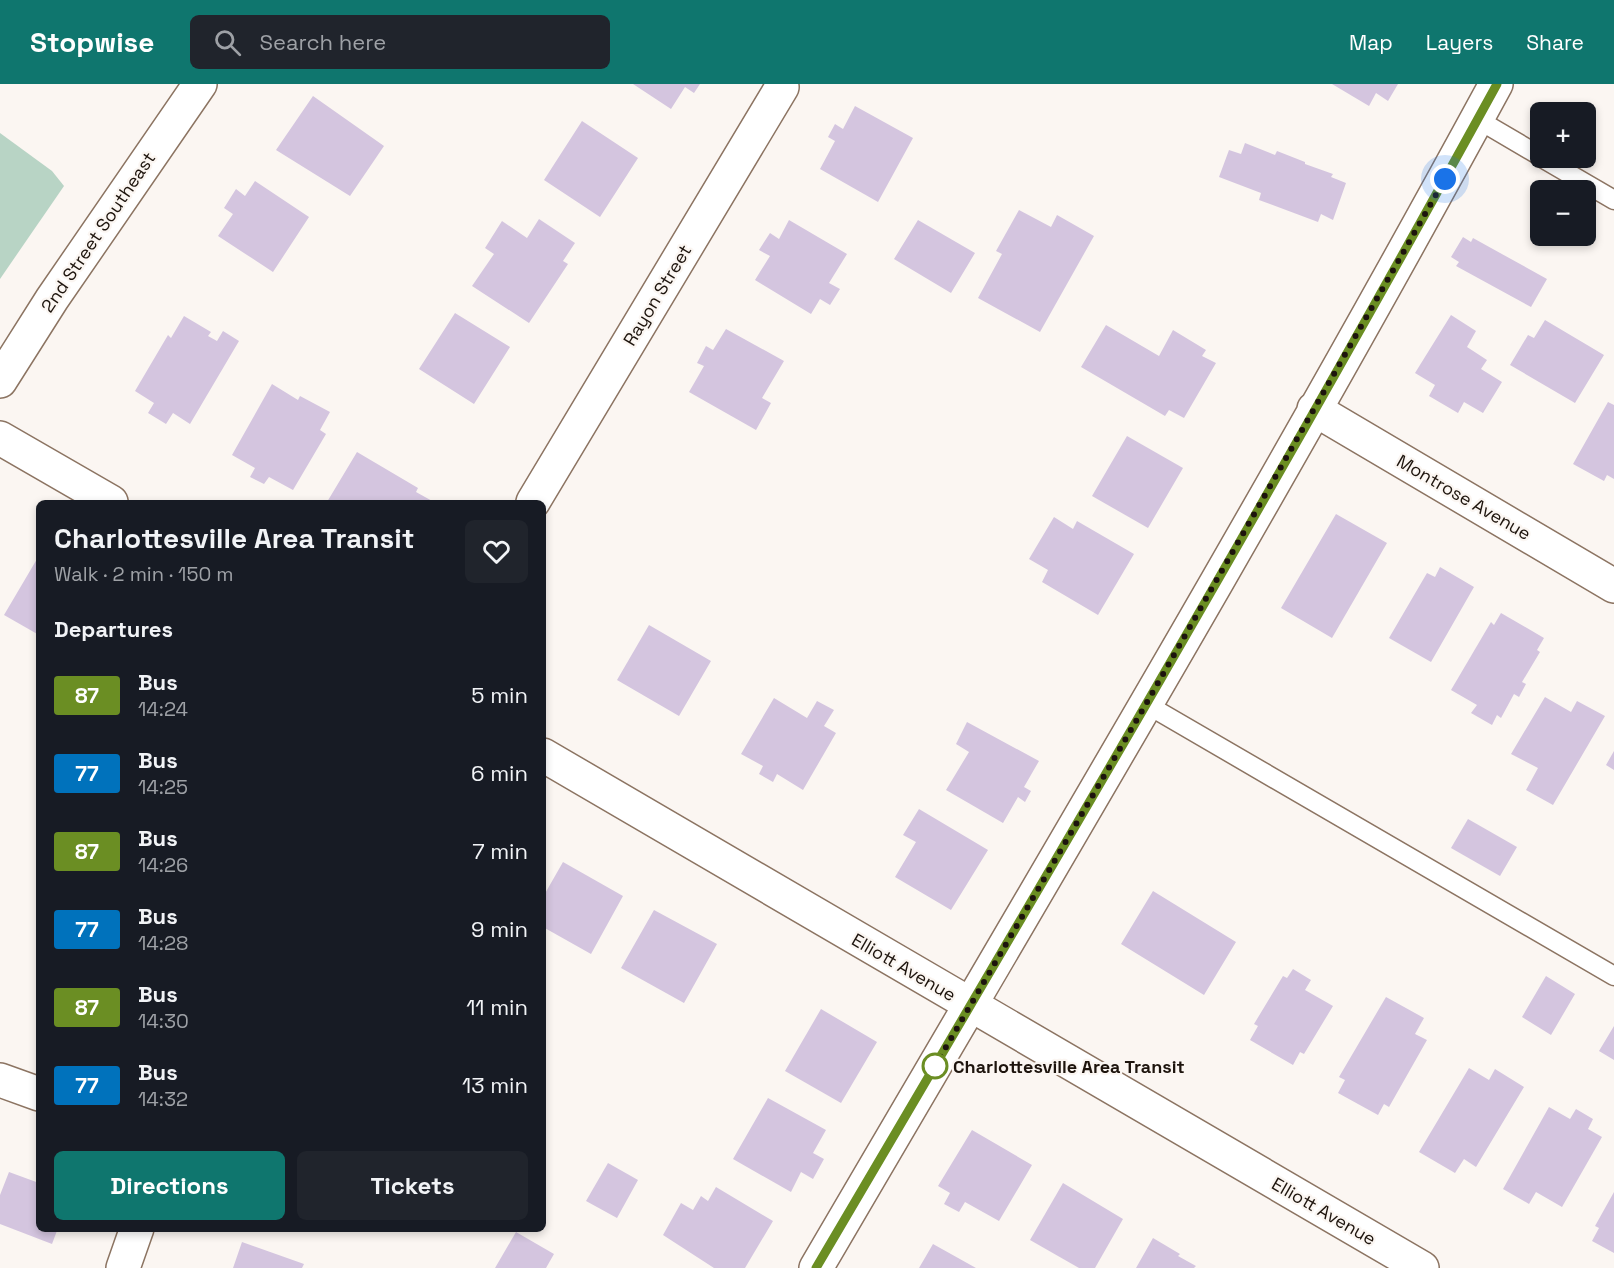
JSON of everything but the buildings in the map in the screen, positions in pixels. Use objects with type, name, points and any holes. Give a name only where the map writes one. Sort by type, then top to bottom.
[{"type":"street","name":"2nd Street Southeast","points":[[0,381],[58,290],[200,84]]},
{"type":"street","points":[[816,1268],[1146,704],[1497,84]]},
{"type":"street","name":"Rayon Street","points":[[534,500],[782,87]]},
{"type":"street","name":"Montrose Avenue","points":[[1314,409],[1614,586]]},
{"type":"street","points":[[0,438],[108,500]]},
{"type":"street","name":"Elliott Avenue","points":[[546,757],[1422,1268]]},
{"type":"street","points":[[0,1080],[36,1093]]},
{"type":"street","points":[[123,1268],[136,1232]]},
{"type":"lane","points":[[1477,119],[1530,150]]},
{"type":"lane","points":[[1560,168],[1614,200]]},
{"type":"lane","points":[[1146,704],[1614,976]]},
{"type":"green space","points":[[0,133],[52,171],[64,186],[0,279]]},
{"type":"bus line","name":"87","points":[[816,1268],[1146,704],[1412,239],[1497,84]]},
{"type":"place","name":"Charlottesville Area Transit","points":[[935,1066]]},
{"type":"route","points":[[935,1066],[1146,704],[1445,179]]}]
